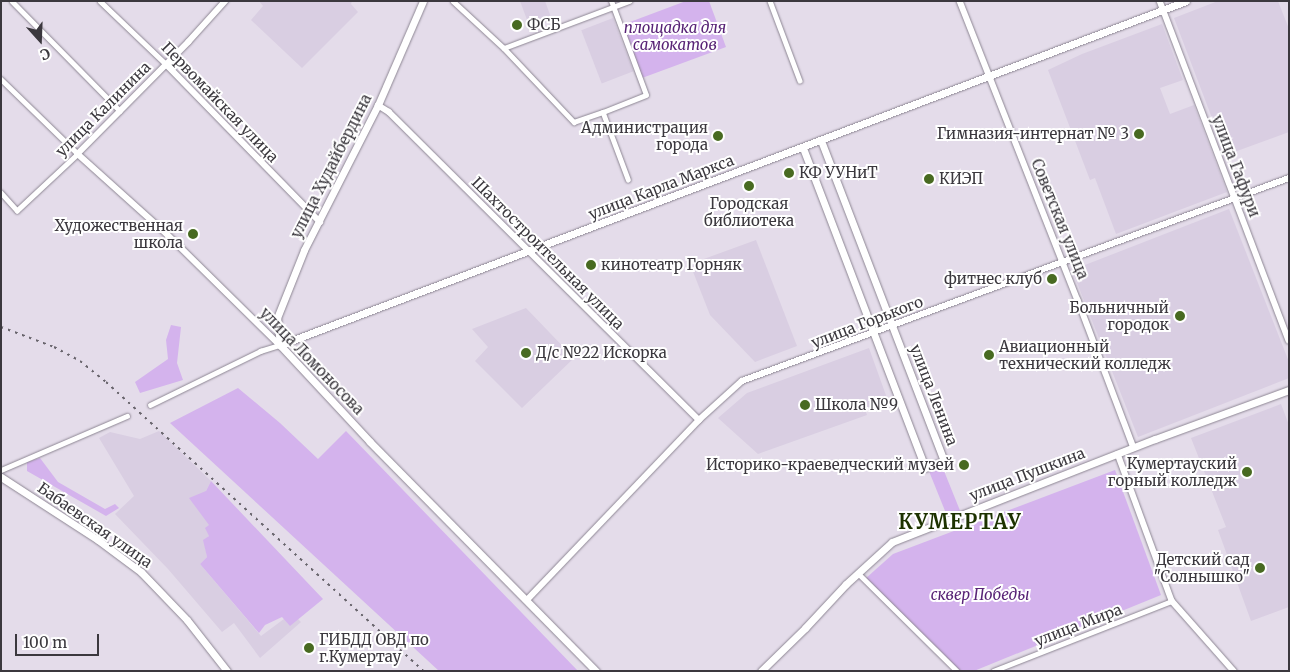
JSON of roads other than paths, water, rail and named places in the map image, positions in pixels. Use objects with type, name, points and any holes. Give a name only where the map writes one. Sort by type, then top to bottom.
[{"type":"main road","name":"улица Худайбердина","points":[[280,345],[277,318],[304,250],[320,222],[378,105],[423,1]]},
{"type":"main road","name":"улица Карла Маркса","points":[[280,345],[1186,1]]},
{"type":"main road","name":"улица Ленина","points":[[803,148],[875,332],[925,468],[944,461],[821,141]]},
{"type":"main road","name":"улица Ломоносова","points":[[280,345],[370,442],[596,671]]},
{"type":"main road","name":"улица Пушкина","points":[[760,671],[846,584],[892,542],[1289,390]]},
{"type":"main road","name":"Бабаевская улица","points":[[1,477],[98,540],[141,572],[187,620],[227,671]]},
{"type":"street","points":[[12,1],[120,111]]},
{"type":"street","name":"Первомайская улица","points":[[100,1],[166,64],[320,222]]},
{"type":"street","name":"улица Калинина","points":[[1,193],[17,211],[78,154],[189,42],[226,1]]},
{"type":"street","points":[[453,1],[504,48],[574,122],[646,95],[611,1]]},
{"type":"street","points":[[504,48],[629,1]]},
{"type":"street","points":[[770,1],[800,81]]},
{"type":"street","name":"Советская улица","points":[[960,1],[1134,448]]},
{"type":"street","name":"улица Гафури","points":[[1160,1],[1289,340]]},
{"type":"street","name":"улица Ломоносова","points":[[1,79],[78,154],[167,234],[280,345]]},
{"type":"street","name":"Шахтостроительная улица","points":[[378,105],[389,112],[699,420]]},
{"type":"street","points":[[603,112],[628,179]]},
{"type":"street","name":"улица Горького","points":[[527,600],[699,420],[742,382],[1062,261],[1289,178]]},
{"type":"street","name":"улица Карла Маркса","points":[[150,405],[260,351],[280,345]]},
{"type":"street","points":[[1,470],[126,416]]},
{"type":"street","points":[[1118,454],[1172,601],[1234,671]]},
{"type":"street","points":[[859,574],[957,671]]},
{"type":"street","name":"улица Мира","points":[[993,671],[1172,601]]},
{"type":"railway","points":[[1,327],[54,347],[80,361],[106,382],[424,671]]},
{"type":"place","name":"ФСБ","points":[[517,25]]},
{"type":"place","name":"Гимназия-интернат № 3","points":[[1139,134]]},
{"type":"place","name":"Администрация города","points":[[718,136]]},
{"type":"place","name":"КФ УУНиТ","points":[[789,173]]},
{"type":"place","name":"КИЭП","points":[[929,179]]},
{"type":"place","name":"Городская библиотека","points":[[749,186]]},
{"type":"place","name":"Художественная школа","points":[[193,234]]},
{"type":"place","name":"кинотеатр Горняк","points":[[591,265]]},
{"type":"place","name":"фитнес клуб","points":[[1052,279]]},
{"type":"place","name":"Больничный городок","points":[[1180,316]]},
{"type":"place","name":"Д/с №22 Искорка","points":[[526,353]]},
{"type":"place","name":"Авиационный технический колледж","points":[[989,355]]},
{"type":"place","name":"Школа №9","points":[[805,405]]},
{"type":"place","name":"Историко-краеведческий музей","points":[[964,465]]},
{"type":"place","name":"Кумертауский горный колледж","points":[[1247,472]]},
{"type":"place","name":"Детский сад \"Солнышко\"","points":[[1260,568]]},
{"type":"place","name":"ГИБДД ОВД по г.Кумертау","points":[[309,648]]},
{"type":"district","name":"КУМЕРТАУ","points":[[960,521]]},
{"type":"park label","name":"площадка для самокатов","points":[[675,36]]},
{"type":"park label","name":"сквер Победы","points":[[980,595]]}]
